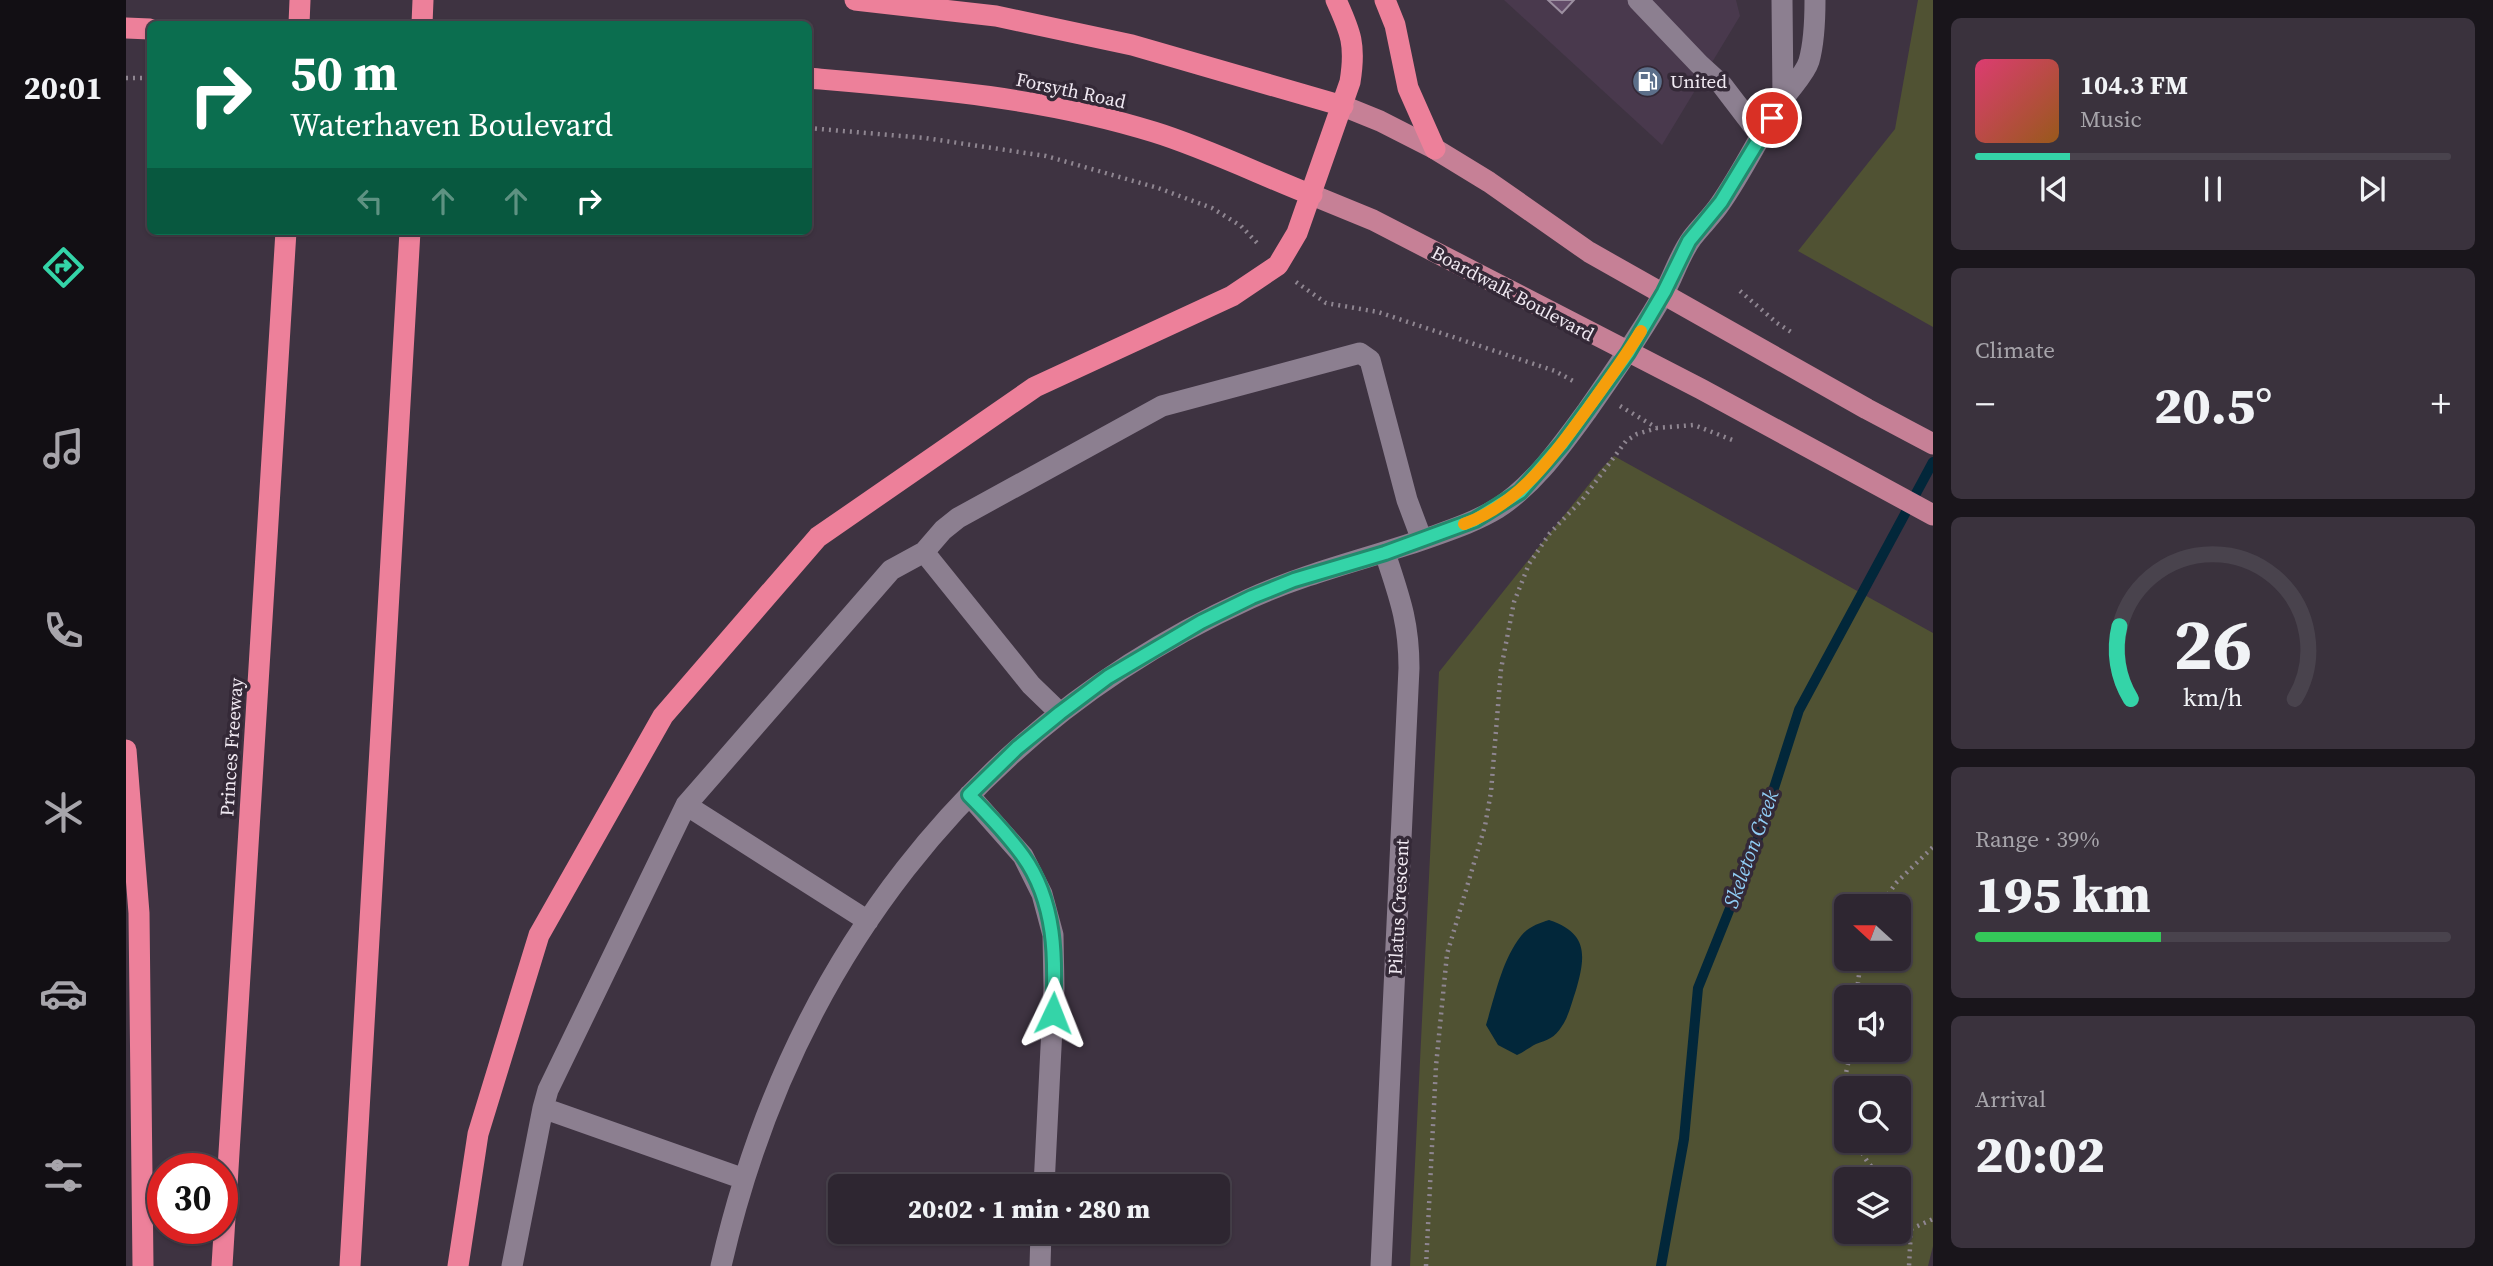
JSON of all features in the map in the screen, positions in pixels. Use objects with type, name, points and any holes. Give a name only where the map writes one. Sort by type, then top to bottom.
[{"type":"highway","points":[[299,21],[300,0]]},
{"type":"highway","points":[[422,21],[423,0]]},
{"type":"highway","points":[[855,0],[996,16],[1132,45],[1343,106]]},
{"type":"highway","points":[[458,1266],[478,1135],[539,935],[663,716],[818,537],[1035,387],[1232,296],[1278,265],[1297,233],[1312,195],[1343,106],[1354,59],[1352,36],[1336,0]]},
{"type":"highway","points":[[1385,0],[1395,25],[1408,88],[1435,149]]},
{"type":"highway","points":[[126,28],[147,29]]},
{"type":"highway","name":"Forsyth Road","points":[[812,78],[992,96],[1077,112],[1156,132],[1312,195]]},
{"type":"highway","name":"Princes Freeway","points":[[222,1266],[286,235]]},
{"type":"highway","points":[[350,1266],[410,235]]},
{"type":"highway","points":[[126,750],[139,913],[143,1266]]},
{"type":"main road","points":[[1343,106],[1435,149],[1489,182],[1589,252],[1664,292],[1867,410],[1933,444]]},
{"type":"main road","name":"Boardwalk Boulevard","points":[[1312,195],[1373,220],[1701,389],[1933,516]]},
{"type":"street","points":[[1637,0],[1722,85],[1761,136]]},
{"type":"street","points":[[1782,0],[1783,99]]},
{"type":"street","points":[[722,1266],[744,1179],[768,1110],[810,1016],[867,921],[926,841],[1017,748],[1060,713],[1108,677],[1201,622],[1294,580],[1385,553],[1475,520],[1520,492],[1562,444],[1628,353],[1664,292],[1689,241],[1721,202],[1783,99],[1808,64],[1815,0]]},
{"type":"street","points":[[512,1266],[548,1090],[685,806],[891,570],[924,552],[943,530],[958,518],[1162,406],[1360,353],[1370,360],[1407,500],[1422,540]]},
{"type":"street","points":[[924,552],[1031,685],[1060,713]]},
{"type":"street","name":"Pilatus Crescent","points":[[1381,1266],[1409,668],[1409,640],[1404,607],[1385,553]]},
{"type":"street","points":[[969,795],[1023,856],[1042,894],[1053,935],[1054,988],[1045,1174]]},
{"type":"street","points":[[685,806],[867,921]]},
{"type":"street","points":[[543,1108],[744,1179]]},
{"type":"street","points":[[1040,1266],[1041,1244]]},
{"type":"path","points":[[126,78],[147,78]]},
{"type":"path","points":[[812,128],[925,138],[1046,156],[1145,184],[1212,208],[1241,226],[1301,286],[1326,303],[1378,312],[1555,371],[1657,428]]},
{"type":"path","points":[[1740,291],[1777,323],[1799,337]]},
{"type":"path","points":[[1426,1266],[1436,1066],[1447,954],[1485,826],[1491,792],[1501,669],[1514,602],[1530,564],[1550,533],[1582,500],[1626,441],[1657,428],[1695,425],[1744,445]]},
{"type":"path","points":[[1888,894],[1933,847]]},
{"type":"path","points":[[1911,1229],[1933,1219]]},
{"type":"path","points":[[1909,1266],[1910,1244]]},
{"type":"shaded area","name":"United","points":[[1504,0],[1736,0],[1740,16],[1662,145]]},
{"type":"green space","points":[[1918,0],[1933,0],[1933,327],[1798,251],[1895,129]]},
{"type":"green space","points":[[1614,456],[1933,633],[1933,1246],[1928,1266],[1410,1266],[1439,672]]},
{"type":"water","points":[[1549,920],[1571,931],[1577,939],[1582,956],[1579,977],[1568,1013],[1557,1033],[1517,1055],[1498,1045],[1486,1025],[1500,979],[1514,946],[1527,930]]},
{"type":"building","points":[[1548,0],[1574,0],[1562,13]]},
{"type":"waterway","name":"Skeleton Creek","points":[[1661,1266],[1684,1139],[1698,988],[1757,841],[1799,710],[1933,462]]},
{"type":"slow traffic","points":[[1464,524],[1499,507],[1520,492],[1543,468],[1599,394],[1641,331]]},
{"type":"place","name":"United","points":[[1647,81]]},
{"type":"route","points":[[1053,1013],[1053,935],[1042,894],[1023,856],[969,795],[1017,748],[1108,677],[1201,622],[1294,580],[1385,553],[1475,520],[1520,492],[1562,444],[1628,353],[1664,292],[1689,241],[1721,202],[1772,118]]}]
